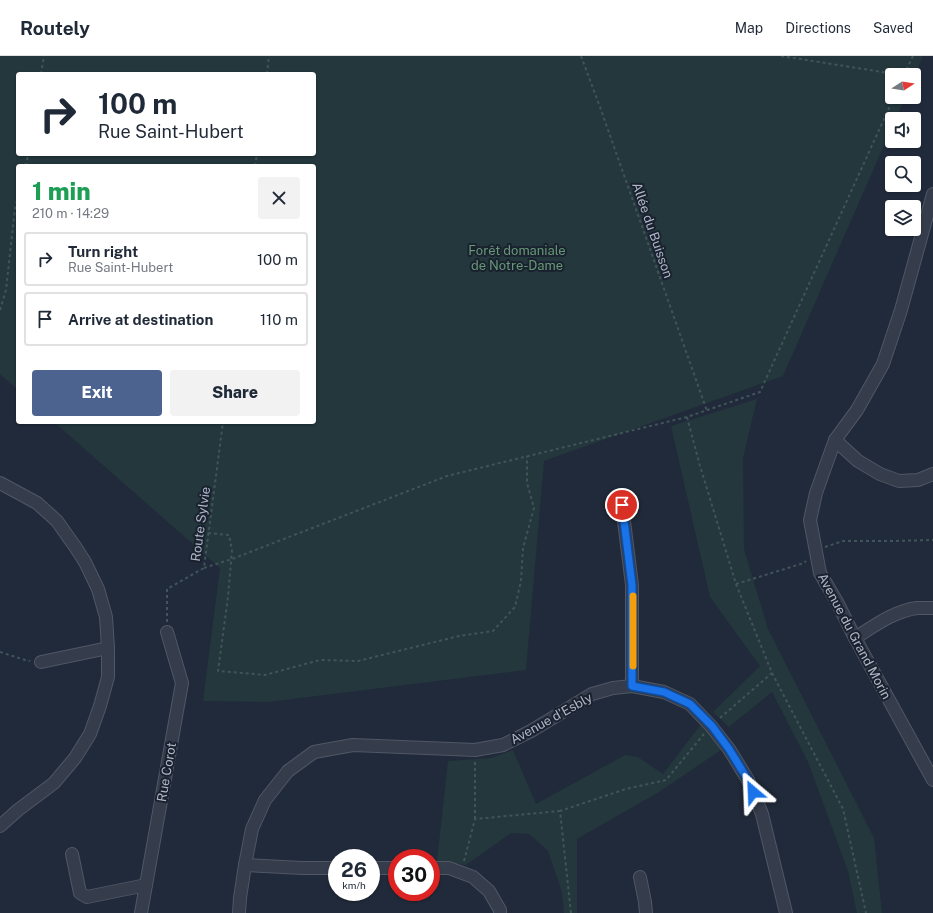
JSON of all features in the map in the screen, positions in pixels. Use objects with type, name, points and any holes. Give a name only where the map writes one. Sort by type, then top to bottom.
[{"type":"street","name":"Avenue du Grand Morin","points":[[933,194],[901,310],[883,364],[857,410],[835,440],[816,493],[810,520],[820,573],[933,780]]},
{"type":"street","points":[[835,440],[858,461],[880,474],[899,481],[918,480],[933,474]]},
{"type":"street","points":[[0,483],[37,503],[57,522],[76,548],[85,562],[98,589],[106,616],[108,648],[108,677],[90,734],[75,758],[54,783],[18,810],[0,826]]},
{"type":"street","points":[[622,505],[632,585],[632,686]]},
{"type":"street","points":[[855,638],[890,616],[918,608],[933,608]]},
{"type":"street","name":"Rue Corot","points":[[141,913],[182,683],[167,632]]},
{"type":"street","points":[[41,662],[108,648]]},
{"type":"street","name":"Avenue d'Esbly","points":[[240,913],[240,898],[244,865],[252,829],[265,800],[288,771],[314,752],[353,745],[475,750],[503,745],[532,731],[592,694],[613,688],[632,686],[664,692],[690,704],[712,726],[729,749],[748,780],[762,814],[786,913]]},
{"type":"street","points":[[72,854],[80,893],[87,897],[146,885]]},
{"type":"street","points":[[244,865],[328,868]]},
{"type":"street","points":[[440,868],[449,868],[472,877],[489,891],[500,910],[500,913]]},
{"type":"street","points":[[640,877],[646,913]]},
{"type":"path","points":[[41,72],[44,56]]},
{"type":"path","points":[[267,72],[269,56]]},
{"type":"path","name":"Allée du Buisson","points":[[581,56],[707,411]]},
{"type":"path","points":[[780,56],[885,72]]},
{"type":"path","points":[[907,68],[913,56]]},
{"type":"path","points":[[204,568],[232,559],[447,476],[687,417],[760,392],[891,104]]},
{"type":"path","points":[[0,310],[6,290],[16,204]]},
{"type":"path","points":[[687,417],[700,466],[736,584],[772,673],[843,809],[866,913]]},
{"type":"path","name":"Route Sylvie","points":[[167,632],[167,589],[204,568],[223,424]]},
{"type":"path","points":[[208,533],[229,535],[232,550],[228,597],[218,671],[265,675],[320,660],[358,661],[459,636],[494,631],[515,607],[521,581],[523,548],[534,508],[527,483],[527,456]]},
{"type":"path","points":[[736,584],[804,563],[815,551],[843,541],[933,540]]},
{"type":"path","points":[[0,652],[25,660],[41,662]]},
{"type":"path","points":[[475,819],[560,811],[626,789],[666,780],[712,726],[772,673]]},
{"type":"path","points":[[460,873],[475,819],[475,750]]},
{"type":"path","points":[[560,811],[571,913]]},
{"type":"green space","name":"Forêt domaniale de Notre-Dame","points":[[0,56],[923,56],[918,68],[885,68],[885,104],[902,104],[899,112],[885,112],[885,143],[783,376],[544,461],[526,670],[268,702],[203,701],[220,568],[56,424],[316,424],[316,164],[16,164],[16,388],[0,374]]},
{"type":"green space","points":[[757,399],[743,458],[744,549],[768,629],[874,838],[882,913],[857,913],[848,871],[808,762],[772,692],[729,727],[713,712],[760,666],[710,597],[671,426]]},
{"type":"green space","points":[[702,723],[721,750],[659,792],[577,839],[577,913],[564,913],[562,892],[548,851],[529,834],[511,833],[466,865],[440,861],[440,849],[438,849],[448,761],[491,758],[513,750],[536,804],[625,755],[638,757],[663,774]]},
{"type":"slow traffic","points":[[633,596],[633,666]]},
{"type":"route","points":[[622,505],[632,585],[632,686],[664,692],[690,704],[712,726],[729,749],[748,780],[753,792]]}]
